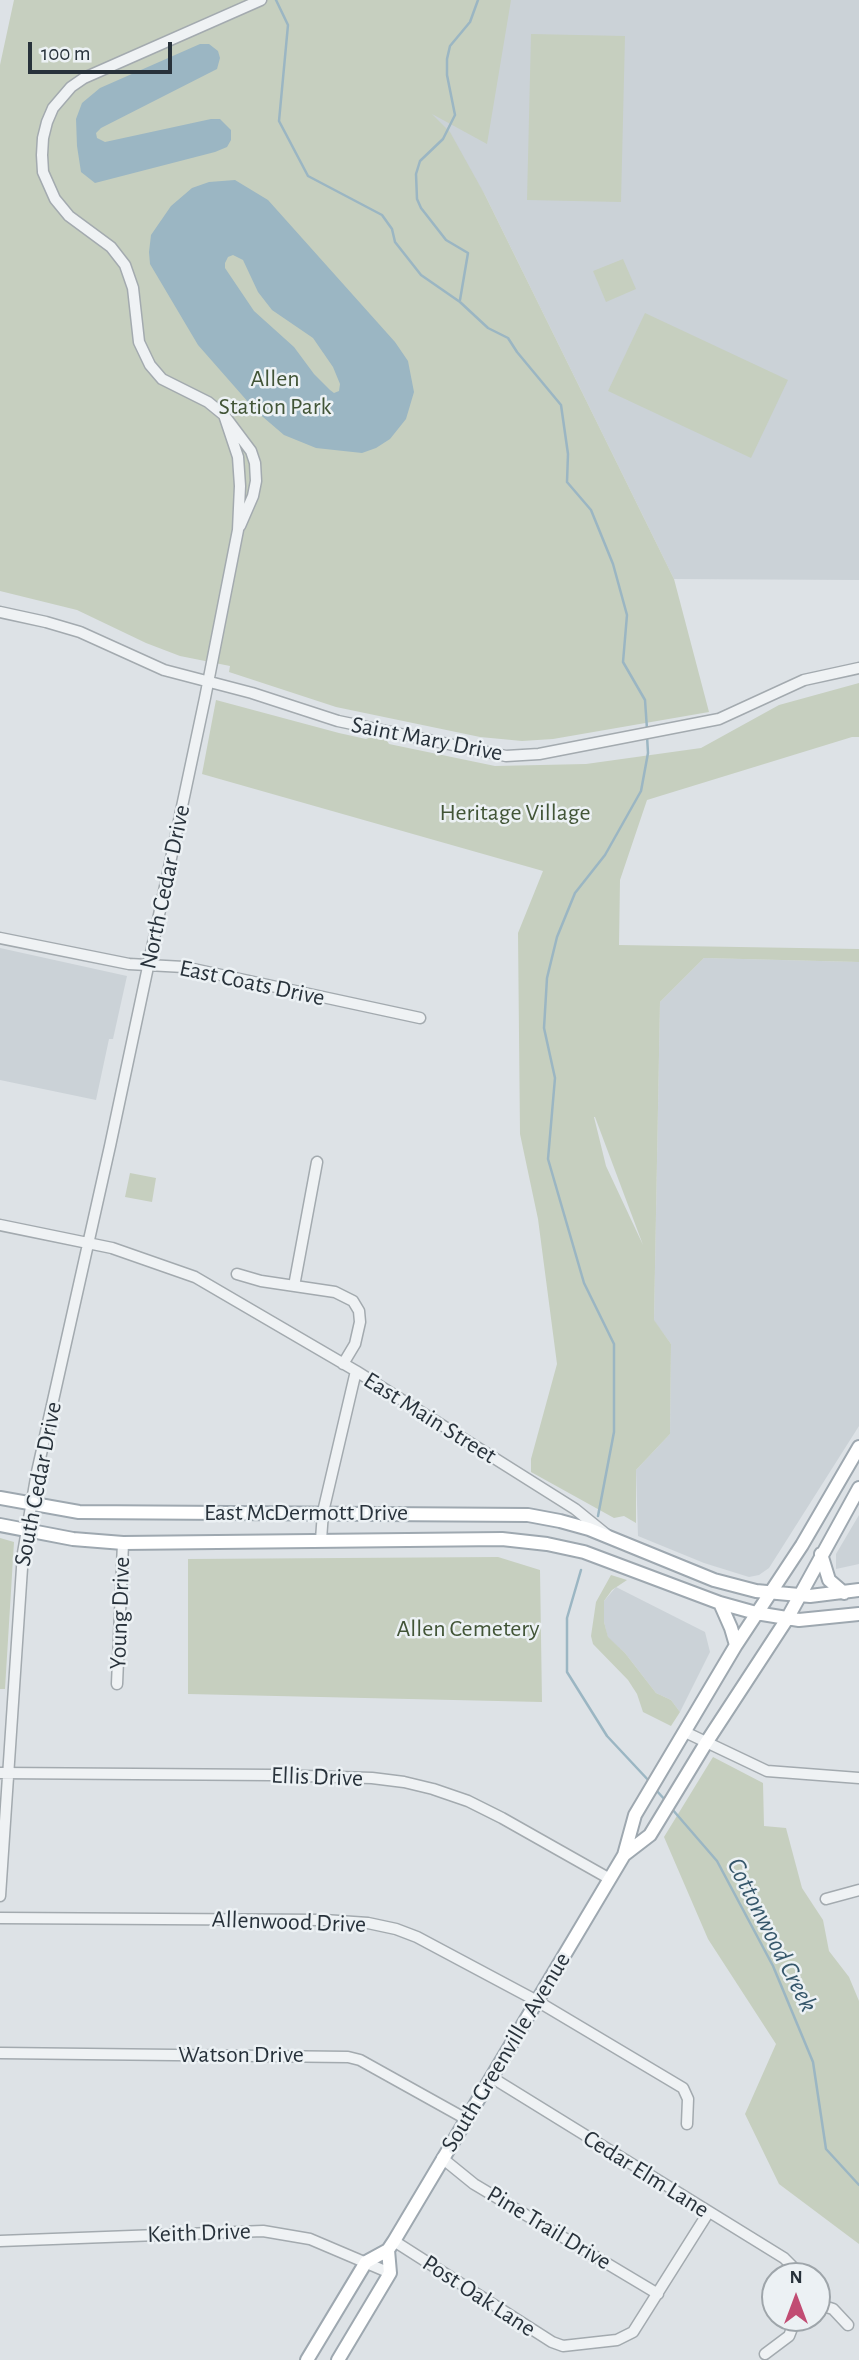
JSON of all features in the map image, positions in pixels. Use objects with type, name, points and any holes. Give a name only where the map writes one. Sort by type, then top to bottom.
[{"type":"main road","name":"South Greenville Avenue","points":[[391,2245],[624,1855],[635,1815],[736,1645],[802,1545],[859,1447]]},
{"type":"main road","name":"South Greenville Avenue","points":[[624,1855],[650,1835],[787,1619],[859,1488]]},
{"type":"main road","name":"East McDermott Drive","points":[[0,1498],[90,1512],[323,1512],[528,1516],[560,1521],[609,1538]]},
{"type":"main road","name":"East McDermott Drive","points":[[0,1525],[73,1539],[123,1543],[502,1539],[547,1544],[584,1552],[720,1603]]},
{"type":"main road","name":"East Main Street","points":[[609,1538],[714,1580],[769,1593],[799,1596],[859,1590]]},
{"type":"main road","points":[[821,1554],[829,1580],[844,1593]]},
{"type":"main road","points":[[720,1603],[787,1619],[859,1614]]},
{"type":"main road","points":[[720,1603],[736,1645]]},
{"type":"main road","points":[[307,2360],[366,2262],[391,2245]]},
{"type":"main road","points":[[338,2360],[390,2273],[391,2245]]},
{"type":"street","name":"North Cedar Drive","points":[[87,1243],[149,965],[239,530],[256,481],[255,463],[244,439],[223,415],[208,402],[162,379],[150,365],[139,342],[133,288],[125,265],[111,247],[69,216],[55,198],[43,172],[43,138],[50,115],[61,96],[84,78],[261,0]]},
{"type":"street","name":"North Cedar Drive","points":[[223,415],[239,464],[239,530]]},
{"type":"street","name":"Saint Mary Drive","points":[[0,612],[46,621],[80,632],[143,662],[338,721],[490,754],[531,755],[707,721],[733,714],[815,676],[859,668]]},
{"type":"street","name":"East Coats Drive","points":[[0,938],[129,964],[184,967],[420,1018]]},
{"type":"street","points":[[294,1286],[317,1162]]},
{"type":"street","name":"East Main Street","points":[[0,1224],[143,1258],[195,1277],[356,1371],[575,1508],[609,1538]]},
{"type":"street","name":"South Cedar Drive","points":[[0,1896],[4,1773],[27,1531],[87,1243]]},
{"type":"street","points":[[237,1274],[261,1281],[335,1292],[352,1301],[359,1311],[360,1322],[355,1344],[343,1364]]},
{"type":"street","points":[[321,1540],[323,1512],[356,1371]]},
{"type":"street","name":"Young Drive","points":[[117,1684],[123,1543]]},
{"type":"street","points":[[685,1732],[766,1771],[859,1778]]},
{"type":"street","name":"Ellis Drive","points":[[4,1773],[271,1775],[372,1778],[404,1782],[433,1788],[467,1801],[610,1879]]},
{"type":"street","points":[[826,1899],[859,1890]]},
{"type":"street","name":"Allenwood Drive","points":[[0,1918],[324,1920],[368,1923],[396,1929],[557,2012],[683,2088],[688,2099],[687,2124]]},
{"type":"street","name":"Watson Drive","points":[[0,2053],[348,2057],[360,2060],[466,2119]]},
{"type":"street","name":"Cedar Elm Lane","points":[[491,2077],[788,2262]]},
{"type":"street","name":"Pine Trail Drive","points":[[442,2158],[474,2184],[658,2294]]},
{"type":"street","name":"Post Oak Lane","points":[[391,2245],[559,2345],[627,2337],[639,2326],[708,2213]]},
{"type":"street","name":"Keith Drive","points":[[0,2241],[263,2231],[310,2239],[390,2273]]},
{"type":"street","points":[[831,2308],[848,2325]]},
{"type":"street","points":[[765,2354],[791,2332]]},
{"type":"shaded area","points":[[447,0],[859,0],[859,580],[674,579],[485,195],[423,105],[417,56]]},
{"type":"shaded area","points":[[0,948],[127,976],[113,1039],[109,1039],[96,1100],[0,1080]]},
{"type":"shaded area","points":[[704,958],[859,962],[859,1426],[769,1568],[759,1575],[749,1577],[704,1563],[638,1536],[636,1470],[670,1434],[671,1344],[654,1321],[660,1002]]},
{"type":"shaded area","points":[[859,1515],[859,1564],[836,1569],[836,1554]]},
{"type":"shaded area","points":[[616,1587],[705,1632],[710,1652],[680,1712],[671,1700],[656,1693],[625,1653],[608,1638],[604,1622],[604,1601]]},
{"type":"green space","name":"Allen Station Park","points":[[14,0],[511,0],[487,144],[432,114],[450,132],[485,195],[674,579],[709,712],[553,739],[522,741],[480,737],[336,707],[229,672],[230,666],[180,656],[77,610],[0,591],[0,65]]},
{"type":"green space","points":[[531,34],[625,36],[621,202],[527,200]]},
{"type":"green space","points":[[623,259],[636,289],[606,302],[593,271]]},
{"type":"green space","points":[[645,313],[788,380],[751,458],[608,391]]},
{"type":"green space","name":"Heritage Village","points":[[859,683],[859,737],[647,800],[620,880],[619,945],[859,949],[859,962],[704,958],[660,1002],[654,1320],[671,1344],[670,1434],[636,1470],[636,1523],[624,1516],[614,1518],[531,1472],[531,1459],[557,1364],[538,1219],[520,1134],[518,933],[543,871],[202,774],[216,700],[339,733],[366,739],[373,736],[386,739],[389,744],[495,766],[586,764],[701,748],[779,705]],"holes":[[[595,1117],[643,1245],[606,1166]]]},
{"type":"green space","points":[[130,1173],[156,1178],[152,1202],[125,1197]]},
{"type":"green space","points":[[0,1538],[14,1542],[5,1689],[0,1689]]},
{"type":"green space","name":"Allen Cemetery","points":[[498,1557],[540,1570],[542,1702],[188,1694],[188,1559]]},
{"type":"green space","points":[[611,1575],[627,1580],[612,1590],[604,1601],[604,1622],[608,1637],[625,1653],[656,1693],[671,1700],[680,1712],[671,1726],[643,1712],[637,1694],[628,1680],[593,1644],[591,1636],[596,1602]]},
{"type":"green space","points":[[713,1757],[763,1783],[764,1826],[786,1828],[802,1888],[823,1920],[829,1951],[849,1977],[859,2001],[859,2244],[779,2184],[745,2114],[776,2044],[708,1939],[664,1837]]},
{"type":"water","points":[[200,44],[209,44],[218,51],[220,58],[217,69],[101,128],[96,133],[97,138],[105,142],[220,119],[231,130],[231,140],[227,147],[95,183],[81,172],[76,119],[82,103],[100,88]]},
{"type":"water","points":[[235,180],[268,200],[395,342],[408,361],[414,392],[406,419],[390,439],[362,453],[316,448],[284,435],[256,411],[198,345],[150,264],[149,252],[151,235],[171,206],[192,188],[209,182]],"holes":[[[233,255],[243,260],[258,292],[272,310],[313,338],[333,367],[340,384],[339,391],[334,393],[330,390],[294,347],[254,311],[225,268],[228,257]]]},
{"type":"waterway","name":"Cottonwood Creek","points":[[276,0],[288,25],[279,121],[308,176],[382,215],[392,229],[395,242],[421,275],[460,302],[488,328],[508,338],[561,405],[568,454],[567,482],[591,510],[613,564],[627,615],[623,662],[645,700],[647,729]]},
{"type":"waterway","points":[[460,300],[468,253],[446,240],[421,208],[417,199],[416,174],[420,161],[443,139],[455,115],[447,75],[447,59],[450,46],[470,22],[478,0]]},
{"type":"waterway","name":"Cottonwood Creek","points":[[598,1516],[614,1432],[614,1344],[584,1283],[548,1159],[555,1078],[544,1028],[547,978],[557,937],[575,893],[605,855],[641,791],[648,753],[647,736]]},
{"type":"waterway","name":"Cottonwood Creek","points":[[581,1570],[567,1618],[567,1672],[607,1736],[650,1782]]},
{"type":"waterway","name":"Cottonwood Creek","points":[[656,1790],[666,1801]]},
{"type":"waterway","name":"Cottonwood Creek","points":[[672,1809],[717,1861],[773,1966],[813,2062],[826,2149],[859,2185]]}]
